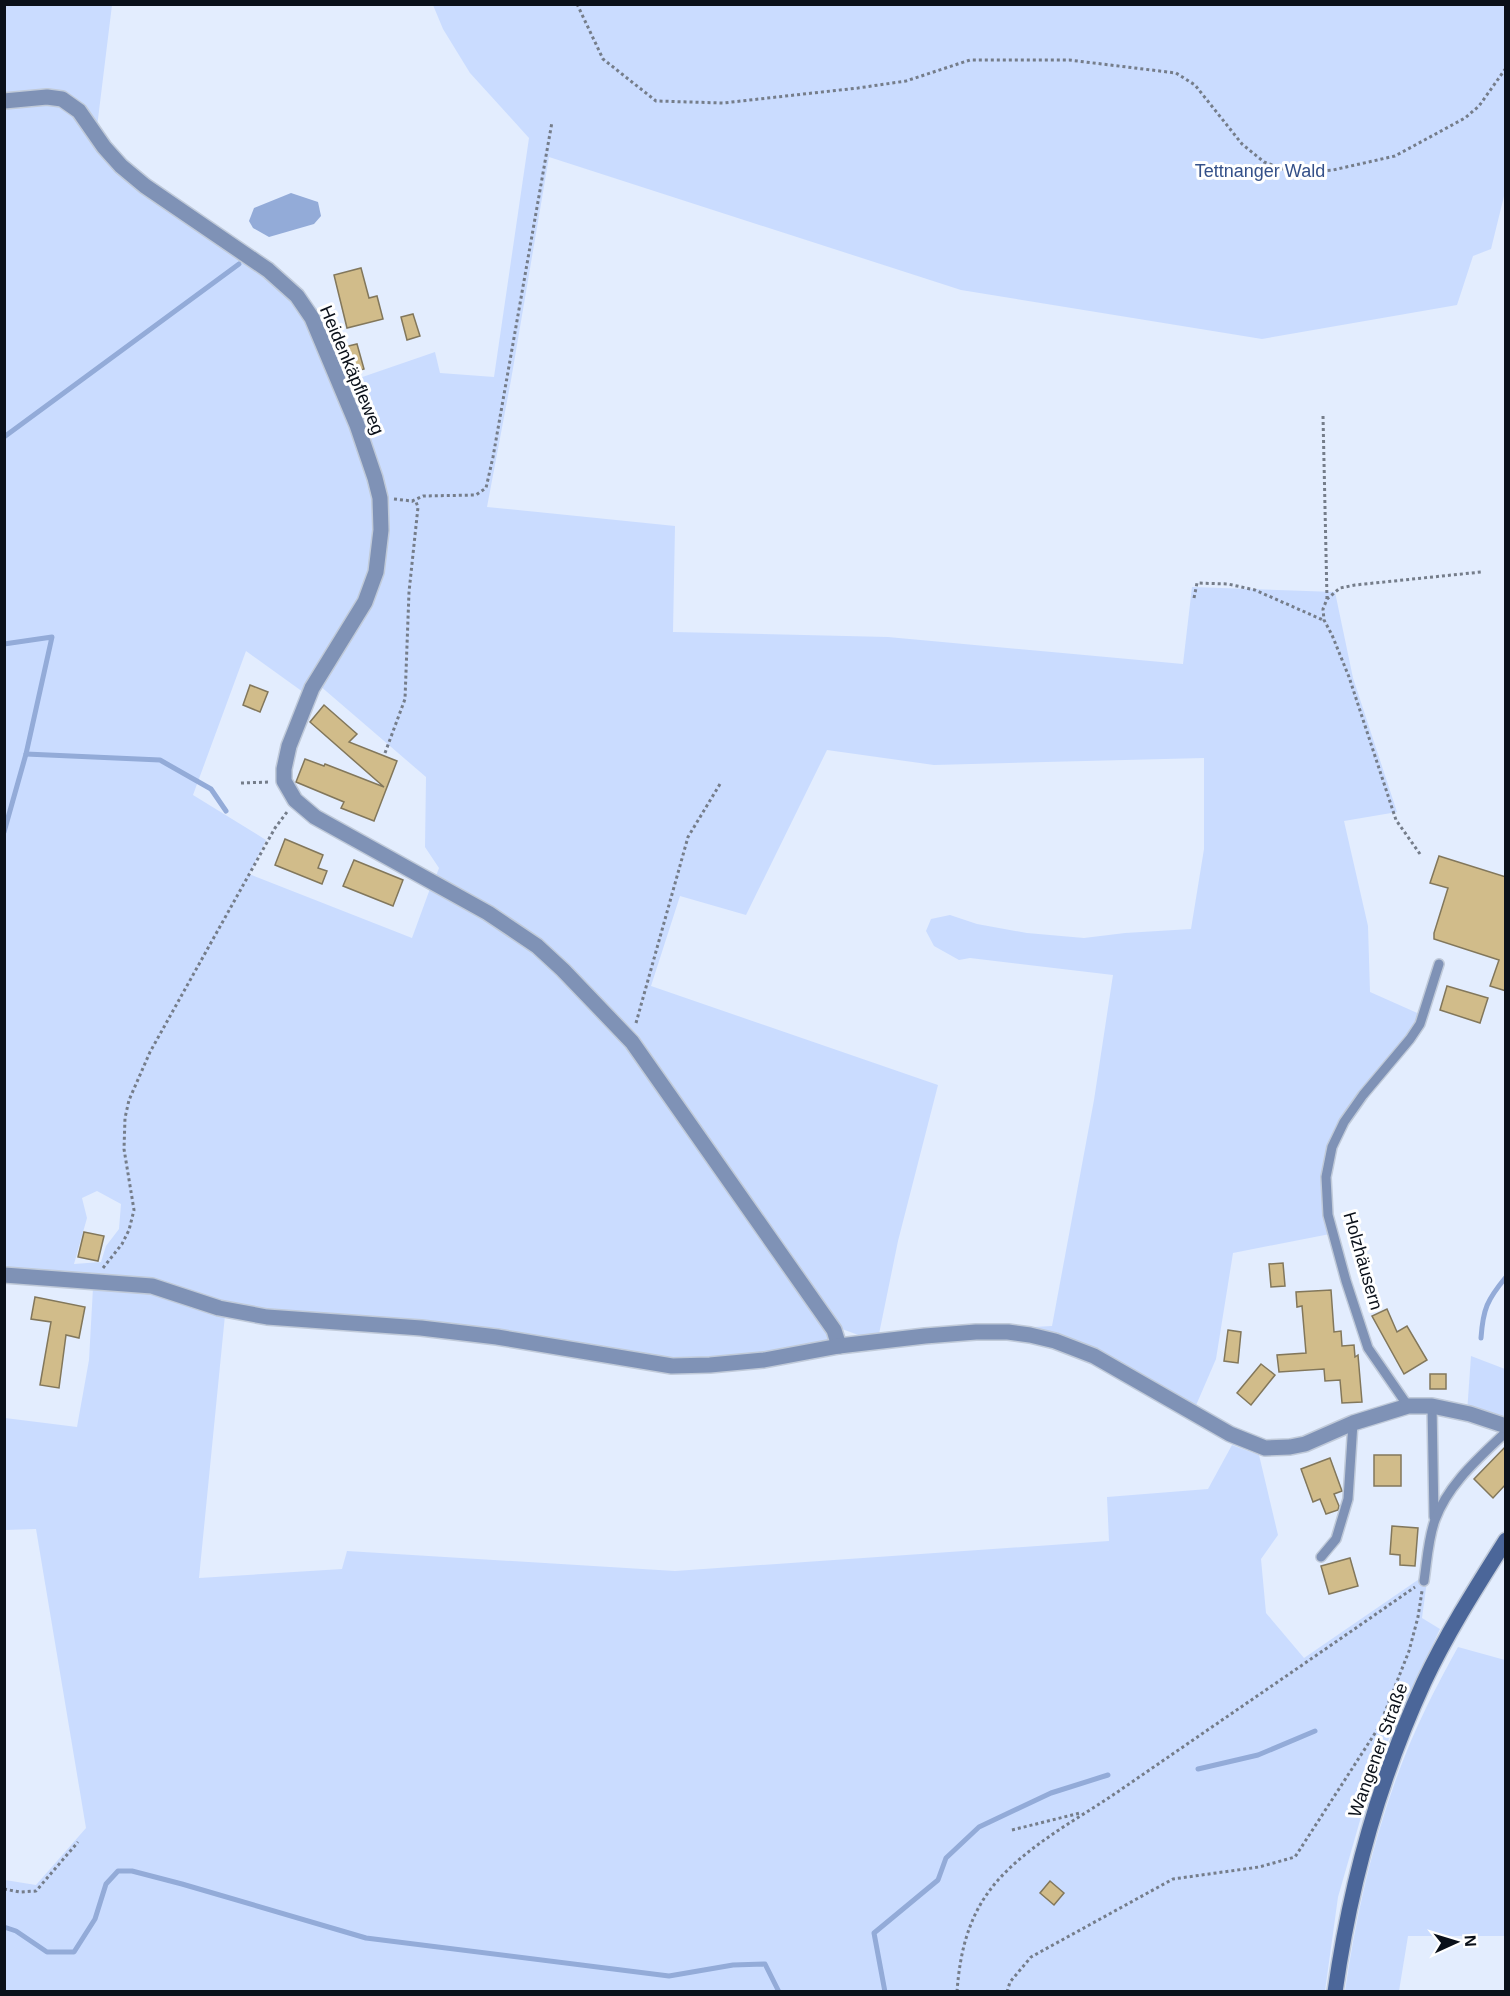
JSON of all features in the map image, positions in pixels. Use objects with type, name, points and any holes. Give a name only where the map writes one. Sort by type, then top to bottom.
[{"type":"main road","name":"Wangener Straße","points":[[1335,1992],[1342,1940],[1356,1876],[1371,1823],[1398,1745],[1425,1681],[1477,1585],[1506,1540]]},
{"type":"street","name":"Heidenkäpfleweg","points":[[4,101],[47,97],[62,99],[80,111],[104,147],[145,186],[268,270],[297,296],[312,318],[357,425],[380,498],[381,530],[376,572],[364,602],[303,707],[289,746],[284,781]]},
{"type":"street","points":[[284,781],[295,800],[315,817],[488,913],[537,946],[563,970],[632,1042],[834,1330],[839,1346]]},
{"type":"street","points":[[4,1275],[152,1286],[219,1308],[267,1317],[421,1328],[497,1337],[672,1366],[764,1360],[839,1346],[925,1336],[1008,1332],[1055,1341],[1094,1356],[1230,1434],[1264,1448],[1290,1447],[1321,1438],[1353,1423],[1408,1406],[1432,1406],[1470,1414],[1506,1426]]},
{"type":"lane","name":"Holzhäusern","points":[[1408,1406],[1368,1348],[1328,1215],[1326,1177],[1332,1147],[1344,1122],[1420,1024],[1439,964]]},
{"type":"lane","points":[[1424,1581],[1434,1522],[1432,1406]]},
{"type":"lane","points":[[1321,1557],[1335,1539],[1348,1499],[1353,1423]]},
{"type":"lane","points":[[1434,1522],[1443,1502],[1463,1474],[1506,1432]]},
{"type":"path","points":[[577,4],[603,59],[656,101],[723,103],[858,88],[906,81],[970,60],[1069,60],[1176,73],[1195,85],[1242,144],[1264,162],[1294,173],[1334,170],[1395,156],[1465,118],[1479,106],[1506,68]]},
{"type":"path","points":[[385,753],[405,699],[409,592],[418,507],[416,502],[412,501],[423,495],[476,495],[486,488],[552,122]]},
{"type":"path","points":[[1323,416],[1327,599],[1323,609],[1324,620],[1349,677],[1396,820],[1420,854]]},
{"type":"path","points":[[1327,599],[1340,588],[1355,585],[1480,572]]},
{"type":"path","points":[[1194,598],[1197,584],[1228,584],[1255,590],[1324,620]]},
{"type":"path","points":[[241,783],[284,781]]},
{"type":"path","points":[[632,1042],[638,1013],[688,837],[720,784]]},
{"type":"path","points":[[96,1282],[98,1275],[122,1244],[129,1230],[134,1210],[124,1149],[125,1118],[129,1100],[150,1052],[275,828]]},
{"type":"path","points":[[957,1992],[963,1942],[980,1905],[999,1879],[1061,1827],[1424,1581]]},
{"type":"path","points":[[1007,1992],[1010,1982],[1031,1957],[1173,1879],[1259,1867],[1295,1857],[1379,1727],[1409,1651],[1424,1581]]},
{"type":"path","points":[[1012,1830],[1085,1812]]},
{"type":"path","points":[[4,1889],[20,1892],[36,1891],[78,1842]]},
{"type":"green space","name":"Tettnanger Wald","points":[[4,5],[112,5],[97,127],[90,135],[302,299],[345,383],[435,352],[440,373],[494,377],[529,138],[470,73],[443,29],[433,5],[1505,5],[1505,192],[1491,249],[1473,256],[1457,305],[1262,339],[961,290],[549,157],[487,507],[675,526],[673,632],[888,637],[1183,664],[1192,587],[1335,592],[1353,678],[1397,812],[1344,821],[1368,926],[1370,992],[1424,1016],[1345,1124],[1329,1176],[1335,1233],[1233,1253],[1216,1359],[1194,1410],[1014,1328],[1052,1326],[1094,1100],[1113,975],[970,958],[959,960],[934,946],[926,931],[931,919],[950,915],[977,924],[1027,933],[1084,938],[1191,929],[1204,849],[1204,758],[934,765],[827,750],[746,915],[680,896],[651,986],[938,1085],[898,1241],[879,1334],[861,1336],[842,1329],[638,1035],[556,954],[436,876],[439,868],[425,847],[426,777],[319,685],[303,692],[246,651],[193,795],[266,840],[249,874],[412,938],[431,886],[533,949],[630,1047],[824,1324],[829,1339],[822,1345],[775,1354],[686,1363],[260,1314],[217,1303],[5,1269]],"holes":[[[97,1191],[121,1204],[119,1229],[106,1246],[101,1262],[74,1264],[87,1218],[82,1198]]]},
{"type":"green space","points":[[93,1288],[134,1288],[225,1315],[199,1578],[342,1569],[347,1551],[675,1571],[1109,1541],[1107,1497],[1208,1489],[1232,1445],[1259,1455],[1278,1535],[1261,1559],[1266,1613],[1304,1658],[1428,1573],[1422,1618],[1440,1629],[1391,1733],[1365,1803],[1338,1897],[1325,1991],[5,1991],[5,1880],[36,1885],[86,1828],[36,1529],[5,1530],[5,1418],[77,1427],[89,1360]]},
{"type":"green space","points":[[1471,1356],[1505,1369],[1505,1426],[1467,1413]]},
{"type":"green space","points":[[1458,1647],[1505,1660],[1505,1936],[1408,1936],[1399,1991],[1345,1991],[1365,1882],[1385,1811],[1411,1741]]},
{"type":"shaded area","points":[[291,193],[318,202],[321,216],[314,224],[269,237],[253,228],[249,221],[254,208]]},
{"type":"building","points":[[361,268],[369,298],[377,296],[383,319],[347,328],[334,275]]},
{"type":"building","points":[[413,314],[420,336],[407,340],[401,317]]},
{"type":"building","points":[[357,344],[364,369],[350,373],[344,347]]},
{"type":"building","points":[[250,685],[268,692],[260,712],[243,705]]},
{"type":"building","points":[[324,705],[357,734],[349,742],[397,761],[374,821],[341,808],[344,802],[296,782],[305,759],[324,766],[325,764],[384,787],[310,722]]},
{"type":"building","points":[[285,839],[323,855],[318,868],[327,871],[322,884],[275,865]]},
{"type":"building","points":[[1439,856],[1506,877],[1506,991],[1490,986],[1499,960],[1434,939],[1448,888],[1430,883]]},
{"type":"building","points":[[354,860],[403,880],[393,906],[343,886]]},
{"type":"building","points":[[1447,986],[1488,998],[1480,1023],[1440,1010]]},
{"type":"building","points":[[84,1232],[104,1236],[98,1261],[78,1257]]},
{"type":"building","points":[[1283,1263],[1285,1286],[1271,1287],[1269,1264]]},
{"type":"building","points":[[1331,1290],[1334,1332],[1341,1331],[1342,1346],[1354,1345],[1355,1357],[1358,1355],[1362,1402],[1342,1403],[1340,1380],[1325,1381],[1324,1369],[1279,1372],[1277,1355],[1306,1353],[1302,1306],[1297,1307],[1296,1292]]},
{"type":"building","points":[[35,1297],[85,1307],[79,1338],[66,1335],[59,1388],[40,1385],[51,1322],[31,1319]]},
{"type":"building","points":[[1387,1309],[1397,1332],[1407,1326],[1427,1360],[1404,1374],[1372,1316]]},
{"type":"building","points":[[1228,1330],[1241,1332],[1238,1363],[1224,1361]]},
{"type":"building","points":[[1261,1364],[1275,1375],[1251,1405],[1237,1393]]},
{"type":"building","points":[[1430,1374],[1446,1374],[1446,1389],[1430,1389]]},
{"type":"building","points":[[1506,1446],[1506,1484],[1493,1498],[1474,1479]]},
{"type":"building","points":[[1374,1455],[1401,1455],[1401,1486],[1374,1486]]},
{"type":"building","points":[[1330,1458],[1342,1491],[1334,1494],[1339,1506],[1338,1510],[1326,1514],[1320,1499],[1313,1502],[1301,1469]]},
{"type":"building","points":[[1392,1526],[1418,1528],[1415,1566],[1400,1565],[1400,1555],[1390,1554]]},
{"type":"building","points":[[1350,1558],[1358,1586],[1329,1594],[1321,1566]]},
{"type":"building","points":[[1050,1881],[1064,1893],[1054,1905],[1040,1893]]},
{"type":"waterway","points":[[4,437],[239,264]]},
{"type":"waterway","points":[[4,644],[52,637],[26,754],[4,832]]},
{"type":"waterway","points":[[26,754],[160,760],[211,789],[226,811]]},
{"type":"waterway","points":[[1481,1338],[1487,1305],[1506,1277]]},
{"type":"waterway","points":[[1198,1769],[1258,1755],[1315,1731]]},
{"type":"waterway","points":[[885,1992],[874,1933],[938,1880],[946,1858],[979,1827],[1051,1793],[1108,1775]]},
{"type":"waterway","points":[[4,1927],[16,1931],[47,1952],[74,1952],[95,1919],[106,1884],[118,1871],[132,1871],[366,1938],[669,1976],[733,1965],[765,1964],[779,1992]]}]
